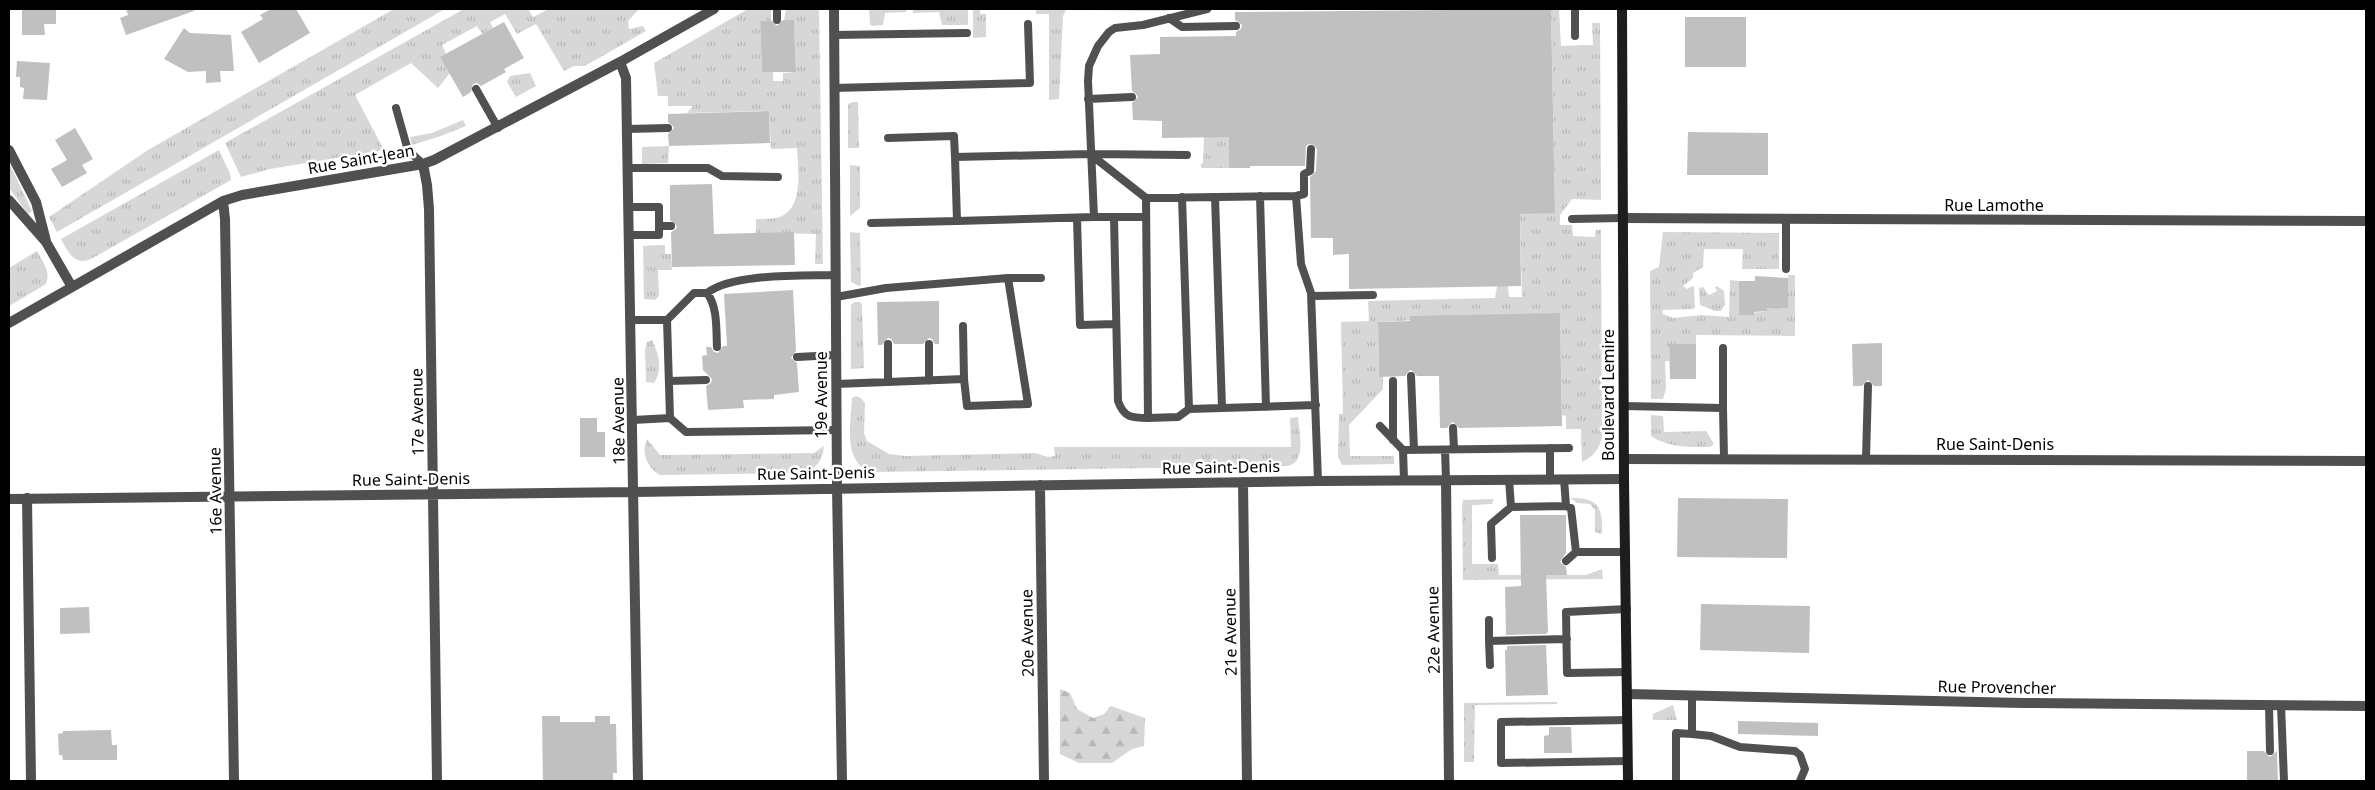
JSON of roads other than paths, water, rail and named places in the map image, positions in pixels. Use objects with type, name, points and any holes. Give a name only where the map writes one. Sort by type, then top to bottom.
[{"type":"main road","name":"Boulevard Lemire","points":[[1622,9],[1623,406],[1628,781]]},
{"type":"street","name":"Rue Saint-Jean","points":[[9,323],[223,201],[252,193],[423,164],[464,146],[498,128],[714,9]]},
{"type":"street","name":"19e Avenue","points":[[834,9],[837,488],[842,781]]},
{"type":"street","name":"18e Avenue","points":[[620,62],[626,78],[638,781]]},
{"type":"street","points":[[9,150],[36,202],[46,242]]},
{"type":"street","name":"17e Avenue","points":[[423,164],[429,209],[437,781]]},
{"type":"street","points":[[9,200],[46,242],[72,287]]},
{"type":"street","name":"16e Avenue","points":[[223,201],[226,219],[234,781]]},
{"type":"street","name":"Rue Lamothe","points":[[1622,218],[2366,221]]},
{"type":"street","name":"Rue Saint-Denis","points":[[1624,459],[1866,458],[2366,461]]},
{"type":"street","name":"Rue Saint-Denis","points":[[9,499],[634,492],[1446,479],[1624,480]]},
{"type":"street","name":"22e Avenue","points":[[1446,479],[1449,781]]},
{"type":"street","name":"21e Avenue","points":[[1243,482],[1247,781]]},
{"type":"street","name":"20e Avenue","points":[[1040,485],[1044,781]]},
{"type":"street","points":[[27,498],[31,781]]},
{"type":"street","name":"Rue Provencher","points":[[1628,694],[2022,703],[2366,706]]},
{"type":"lane","points":[[777,9],[777,20]]},
{"type":"lane","points":[[1094,218],[1088,99],[1089,66],[1098,46],[1109,32],[1122,26],[1143,26],[1207,9]]},
{"type":"lane","points":[[1575,9],[1575,36]]},
{"type":"lane","points":[[1169,18],[1182,27],[1236,26]]},
{"type":"lane","points":[[834,88],[1030,83],[1028,24]]},
{"type":"lane","points":[[834,35],[966,33]]},
{"type":"lane","points":[[476,89],[498,128]]},
{"type":"lane","points":[[1088,99],[1132,98]]},
{"type":"lane","points":[[396,108],[411,153],[423,164]]},
{"type":"lane","points":[[627,129],[668,128]]},
{"type":"lane","points":[[888,138],[954,136],[957,221]]},
{"type":"lane","points":[[1090,154],[1146,198],[1296,196],[1304,194],[1304,174],[1310,171],[1311,149]]},
{"type":"lane","points":[[955,157],[1090,154],[1187,155]]},
{"type":"lane","points":[[628,168],[708,168],[722,176],[778,177]]},
{"type":"lane","points":[[1260,196],[1266,407]]},
{"type":"lane","points":[[1296,196],[1301,264],[1312,296],[1318,481]]},
{"type":"lane","points":[[1182,197],[1185,337],[1189,409]]},
{"type":"lane","points":[[1215,197],[1222,408]]},
{"type":"lane","points":[[1146,198],[1148,418]]},
{"type":"lane","points":[[628,207],[659,208],[659,235],[629,235]]},
{"type":"lane","points":[[871,223],[1146,216]]},
{"type":"lane","points":[[1114,217],[1118,396],[1122,410],[1131,418],[1148,418],[1178,417],[1189,409],[1316,405]]},
{"type":"lane","points":[[1077,218],[1080,325],[1116,324]]},
{"type":"lane","points":[[1572,219],[1622,218]]},
{"type":"lane","points":[[1786,219],[1786,269]]},
{"type":"lane","points":[[659,226],[671,226]]},
{"type":"lane","points":[[707,293],[716,286],[736,281],[836,275]]},
{"type":"lane","points":[[962,326],[967,406],[1028,404],[1008,278]]},
{"type":"lane","points":[[836,297],[886,288],[1008,278],[1041,278]]},
{"type":"lane","points":[[631,320],[667,320],[694,293],[700,291],[707,293],[712,299],[714,307],[717,347]]},
{"type":"lane","points":[[1312,296],[1373,295]]},
{"type":"lane","points":[[667,320],[670,418]]},
{"type":"lane","points":[[888,344],[888,382]]},
{"type":"lane","points":[[929,344],[930,380]]},
{"type":"lane","points":[[1723,348],[1724,458]]},
{"type":"lane","points":[[797,357],[836,355]]},
{"type":"lane","points":[[1411,376],[1414,450]]},
{"type":"lane","points":[[836,384],[964,379]]},
{"type":"lane","points":[[669,381],[706,380]]},
{"type":"lane","points":[[1393,381],[1393,440]]},
{"type":"lane","points":[[1866,458],[1868,386]]},
{"type":"lane","points":[[1623,406],[1723,408]]},
{"type":"lane","points":[[633,420],[670,418],[686,432],[837,430]]},
{"type":"lane","points":[[1380,426],[1403,450],[1404,480]]},
{"type":"lane","points":[[1446,479],[1453,428]]},
{"type":"lane","points":[[1550,448],[1550,479]]},
{"type":"lane","points":[[1403,450],[1569,448]]},
{"type":"lane","points":[[1509,479],[1511,507]]},
{"type":"lane","points":[[1564,480],[1566,506]]},
{"type":"lane","points":[[1492,558],[1491,524],[1511,507],[1566,506],[1573,511],[1576,552]]},
{"type":"lane","points":[[1566,540],[1575,540]]},
{"type":"lane","points":[[1566,561],[1576,552],[1626,552]]},
{"type":"lane","points":[[1627,609],[1566,612],[1567,673],[1627,672]]},
{"type":"lane","points":[[1489,620],[1490,665]]},
{"type":"lane","points":[[1489,641],[1566,639]]},
{"type":"lane","points":[[1692,695],[1692,734]]},
{"type":"lane","points":[[2269,705],[2270,751]]},
{"type":"lane","points":[[2281,705],[2284,781]]},
{"type":"lane","points":[[1628,720],[1501,722],[1501,763],[1628,761]]},
{"type":"lane","points":[[2269,729],[2281,730]]},
{"type":"lane","points":[[1676,781],[1676,734],[1711,736],[1740,747],[1795,751],[1800,755],[1805,769],[1800,781]]}]
